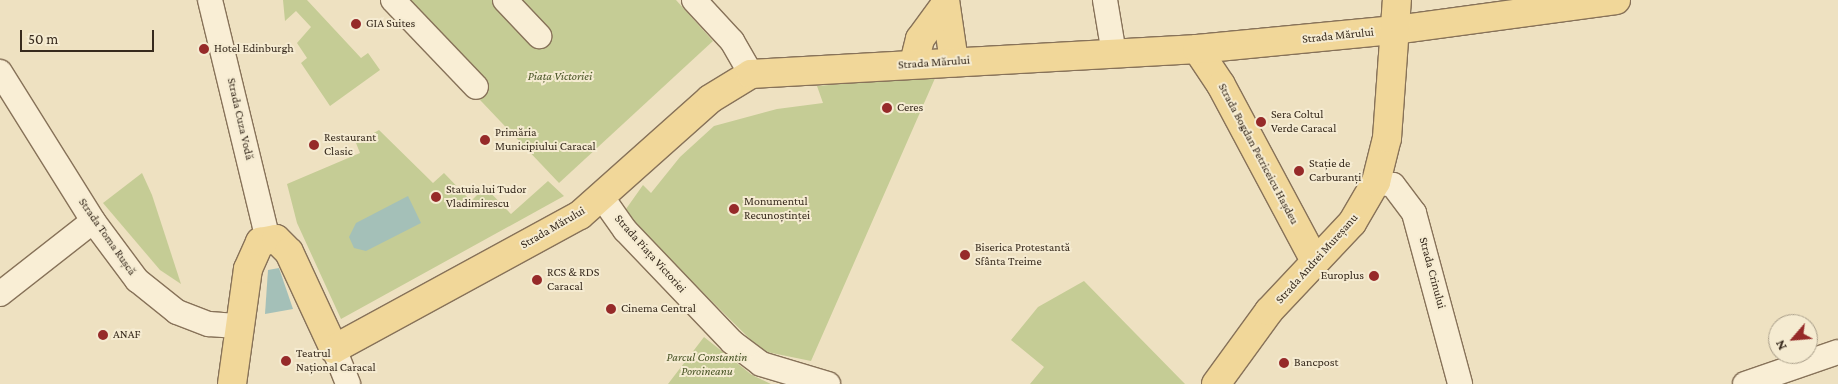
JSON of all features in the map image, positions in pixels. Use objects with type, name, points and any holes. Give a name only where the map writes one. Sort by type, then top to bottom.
[{"type":"main road","name":"Strada Andrei Mureșanu","points":[[1216,384],[1269,311],[1352,223],[1376,182],[1387,138],[1397,0]]},
{"type":"main road","name":"Strada Mărului","points":[[334,349],[580,215],[710,99],[751,74],[1197,50],[1395,30],[1616,0]]},
{"type":"main road","points":[[945,2],[954,62]]},
{"type":"main road","points":[[914,64],[920,39],[945,2]]},
{"type":"main road","name":"Strada Bogdan Petriceicu Hașdeu","points":[[1197,50],[1218,78],[1315,261]]},
{"type":"main road","points":[[232,384],[251,256],[268,238],[282,243],[289,252],[334,349]]},
{"type":"street","name":"Strada Cuza Vodă","points":[[210,0],[268,238]]},
{"type":"street","points":[[394,0],[476,87]]},
{"type":"street","points":[[505,0],[539,36]]},
{"type":"street","points":[[694,0],[732,41],[751,74]]},
{"type":"street","points":[[1105,0],[1114,54]]},
{"type":"street","name":"Strada Toma Rușcă","points":[[0,72],[93,221],[137,280],[157,298],[193,319],[240,326]]},
{"type":"street","name":"Strada Crinului","points":[[1376,182],[1393,185],[1414,213],[1460,384]]},
{"type":"street","name":"Strada Piața Victoriei","points":[[601,196],[625,230],[732,342],[766,366],[828,384]]},
{"type":"street","points":[[0,294],[93,221]]},
{"type":"street","points":[[334,349],[348,384]]},
{"type":"street","points":[[1745,384],[1838,352]]},
{"type":"green space","points":[[283,0],[307,0],[361,58],[368,53],[380,70],[330,106],[301,63],[307,58],[297,43],[311,27],[296,11],[285,21]]},
{"type":"green space","name":"Piața Victoriei","points":[[385,0],[676,0],[713,41],[559,183]]},
{"type":"green space","points":[[936,76],[811,361],[762,351],[632,222],[626,209],[643,185],[651,193],[680,157],[714,126],[777,109],[823,103],[817,86]]},
{"type":"green space","points":[[379,130],[433,183],[444,173],[471,201],[485,187],[511,214],[548,181],[564,196],[341,319],[297,223],[287,184],[360,153],[356,143]]},
{"type":"green space","points":[[142,173],[152,195],[181,284],[160,270],[103,203]]},
{"type":"green space","points":[[1084,281],[1185,384],[1030,384],[1044,367],[1011,340],[1038,307]]},
{"type":"green space","name":"Parcul Constantin Poroineanu","points":[[704,337],[752,375],[771,384],[668,384]]},
{"type":"water","points":[[408,196],[421,223],[366,251],[354,248],[349,237],[356,223]]},
{"type":"water","points":[[279,268],[293,309],[265,314],[268,270]]},
{"type":"place","name":"GIA Suites","points":[[356,24]]},
{"type":"place","name":"Hotel Edinburgh","points":[[204,49]]},
{"type":"place","name":"Ceres","points":[[887,108]]},
{"type":"place","name":"Sera Coltul Verde Caracal","points":[[1261,122]]},
{"type":"place","name":"Primăria Municipiului Caracal","points":[[485,140]]},
{"type":"place","name":"Restaurant Clasic","points":[[314,145]]},
{"type":"place","name":"Stație de Carburanți","points":[[1299,171]]},
{"type":"place","name":"Statuia lui Tudor Vladimirescu","points":[[436,197]]},
{"type":"place","name":"Monumentul Recunoștinței","points":[[734,209]]},
{"type":"place","name":"Biserica Protestantă Sfânta Treime","points":[[965,255]]},
{"type":"place","name":"Europlus","points":[[1374,276]]},
{"type":"place","name":"RCS & RDS Caracal","points":[[537,280]]},
{"type":"place","name":"Cinema Central","points":[[611,309]]},
{"type":"place","name":"ANAF","points":[[103,335]]},
{"type":"place","name":"Teatrul Național Caracal","points":[[286,361]]},
{"type":"place","name":"Bancpost","points":[[1284,363]]}]
